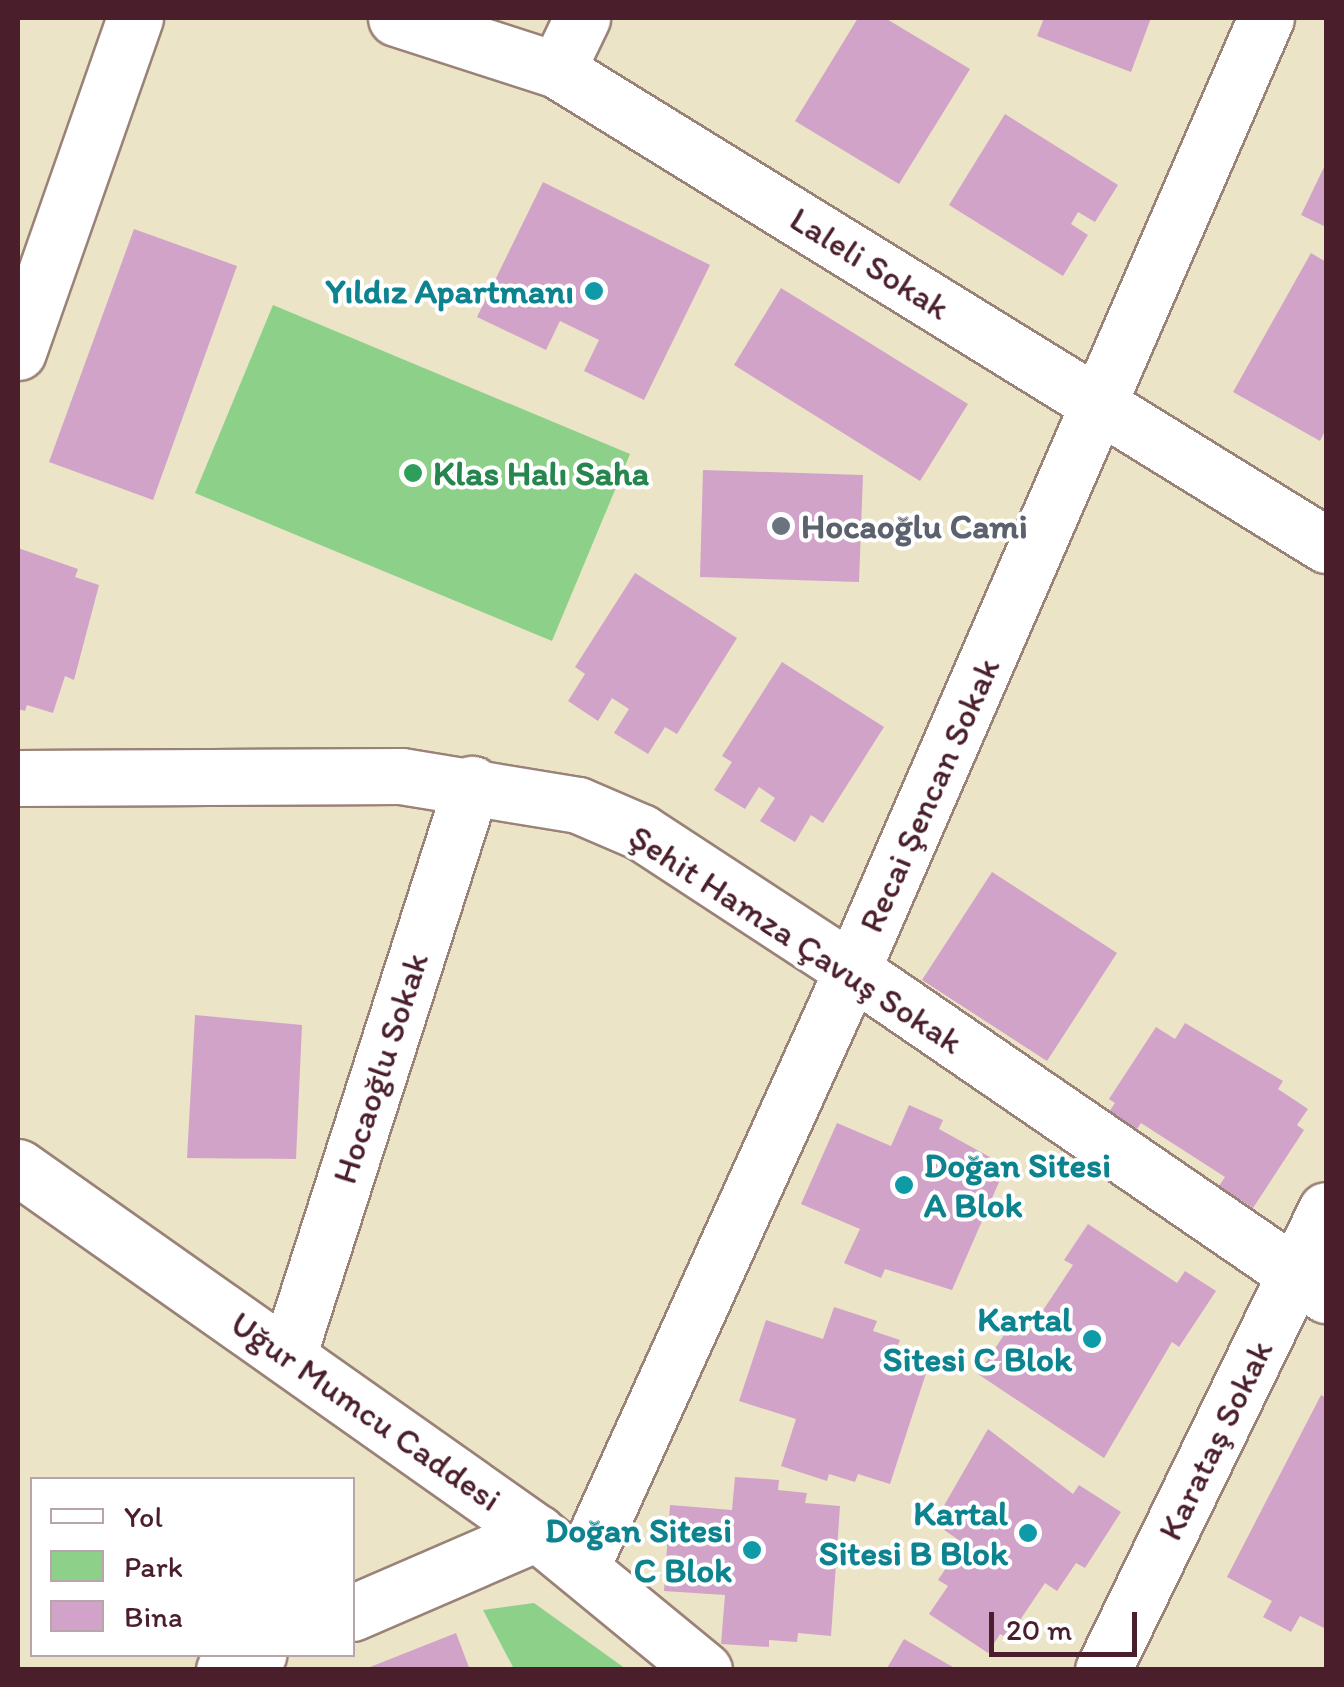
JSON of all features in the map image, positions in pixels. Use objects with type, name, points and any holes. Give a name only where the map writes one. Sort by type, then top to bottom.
[{"type":"street","points":[[18,352],[136,18]]},
{"type":"street","name":"Laleli Sokak","points":[[396,18],[557,70],[1326,545]]},
{"type":"street","points":[[557,70],[582,18]]},
{"type":"street","name":"Recai Şencan Sokak","points":[[581,1568],[852,970],[1266,18]]},
{"type":"street","name":"Şehit Hamza Çavuş Sokak","points":[[18,778],[400,776],[472,784],[578,805],[641,832],[852,970],[1311,1285]]},
{"type":"street","name":"Hocaoğlu Sokak","points":[[289,1353],[472,784]]},
{"type":"street","name":"Uğur Mumcu Caddesi","points":[[18,1167],[289,1353],[537,1533],[704,1670]]},
{"type":"street","name":"Karataş Sokak","points":[[1103,1670],[1311,1285],[1326,1210]]},
{"type":"street","points":[[355,1613],[537,1533]]},
{"type":"street","points":[[224,1670],[252,1657]]},
{"type":"green space","name":"Klas Halı Saha","points":[[273,305],[630,454],[552,641],[195,493]]},
{"type":"green space","points":[[534,1603],[626,1669],[514,1669],[483,1610]]},
{"type":"building","points":[[858,18],[885,18],[970,69],[899,184],[795,121]]},
{"type":"building","points":[[1044,18],[1151,18],[1131,72],[1037,36]]},
{"type":"building","points":[[1005,114],[1118,185],[1095,222],[1078,212],[1071,224],[1088,235],[1063,276],[949,205]]},
{"type":"building","points":[[1326,163],[1326,227],[1301,215]]},
{"type":"building","name":"Yıldız Apartmanı","points":[[543,182],[710,265],[644,400],[584,371],[599,340],[560,321],[546,350],[477,317]]},
{"type":"building","points":[[134,229],[237,266],[153,500],[49,462]]},
{"type":"building","points":[[1311,253],[1326,262],[1326,429],[1320,441],[1233,392]]},
{"type":"building","points":[[781,288],[968,404],[920,481],[734,365]]},
{"type":"building","name":"Hocaoğlu Cami","points":[[703,470],[863,475],[859,582],[700,577]]},
{"type":"building","points":[[18,548],[78,569],[75,577],[99,585],[74,680],[65,676],[53,713],[27,705],[25,711],[18,709]]},
{"type":"building","points":[[635,573],[737,638],[677,734],[665,727],[648,754],[614,733],[629,709],[612,698],[598,721],[568,701],[585,674],[575,667]]},
{"type":"building","points":[[782,662],[884,727],[823,823],[811,815],[795,842],[760,821],[775,798],[759,787],[745,809],[714,790],[732,762],[722,756]]},
{"type":"building","points":[[992,872],[1117,953],[1047,1061],[922,980]]},
{"type":"building","points":[[195,1015],[302,1025],[296,1159],[187,1158]]},
{"type":"building","points":[[1185,1023],[1283,1081],[1278,1089],[1308,1109],[1297,1125],[1304,1130],[1253,1208],[1219,1186],[1225,1177],[1141,1123],[1135,1132],[1107,1115],[1115,1103],[1109,1099],[1156,1027],[1175,1039]]},
{"type":"building","name":"Doğan Sitesi A Blok","points":[[909,1105],[943,1120],[939,1129],[1006,1166],[952,1290],[885,1269],[881,1278],[844,1263],[860,1229],[801,1204],[837,1123],[891,1146]]},
{"type":"building","name":"Kartal Sitesi C Blok","points":[[1088,1224],[1177,1283],[1185,1271],[1216,1291],[1179,1347],[1172,1342],[1104,1458],[978,1374],[1010,1326],[1026,1336],[1073,1265],[1064,1260]]},
{"type":"building","points":[[834,1307],[877,1321],[873,1331],[900,1340],[896,1350],[930,1361],[890,1484],[858,1474],[855,1482],[829,1474],[827,1481],[781,1466],[796,1419],[739,1401],[766,1320],[823,1339]]},
{"type":"building","points":[[1321,1395],[1326,1398],[1326,1629],[1300,1616],[1291,1632],[1263,1617],[1272,1601],[1227,1577]]},
{"type":"building","name":"Kartal Sitesi B Blok","points":[[988,1429],[1073,1494],[1079,1485],[1121,1512],[1085,1568],[1076,1563],[1057,1591],[1045,1583],[1008,1638],[1000,1634],[988,1653],[929,1614],[948,1586],[938,1580],[963,1543],[934,1523]]},
{"type":"building","name":"Doğan Sitesi C Blok","points":[[735,1477],[779,1480],[778,1490],[807,1493],[805,1503],[840,1506],[831,1636],[798,1633],[797,1642],[769,1640],[769,1647],[721,1644],[725,1595],[664,1591],[670,1505],[732,1510]]},
{"type":"building","points":[[456,1633],[470,1670],[365,1670],[365,1669]]},
{"type":"building","points":[[904,1639],[958,1670],[886,1670]]},
{"type":"place","name":"Yıldız Apartmanı","points":[[594,291]]},
{"type":"place","name":"Klas Halı Saha","points":[[413,473]]},
{"type":"place","name":"Hocaoğlu Cami","points":[[781,526]]},
{"type":"place","name":"Doğan Sitesi A Blok","points":[[904,1185]]},
{"type":"place","name":"Kartal Sitesi C Blok","points":[[1092,1339]]},
{"type":"place","name":"Kartal Sitesi B Blok","points":[[1028,1533]]},
{"type":"place","name":"Doğan Sitesi C Blok","points":[[752,1550]]}]
